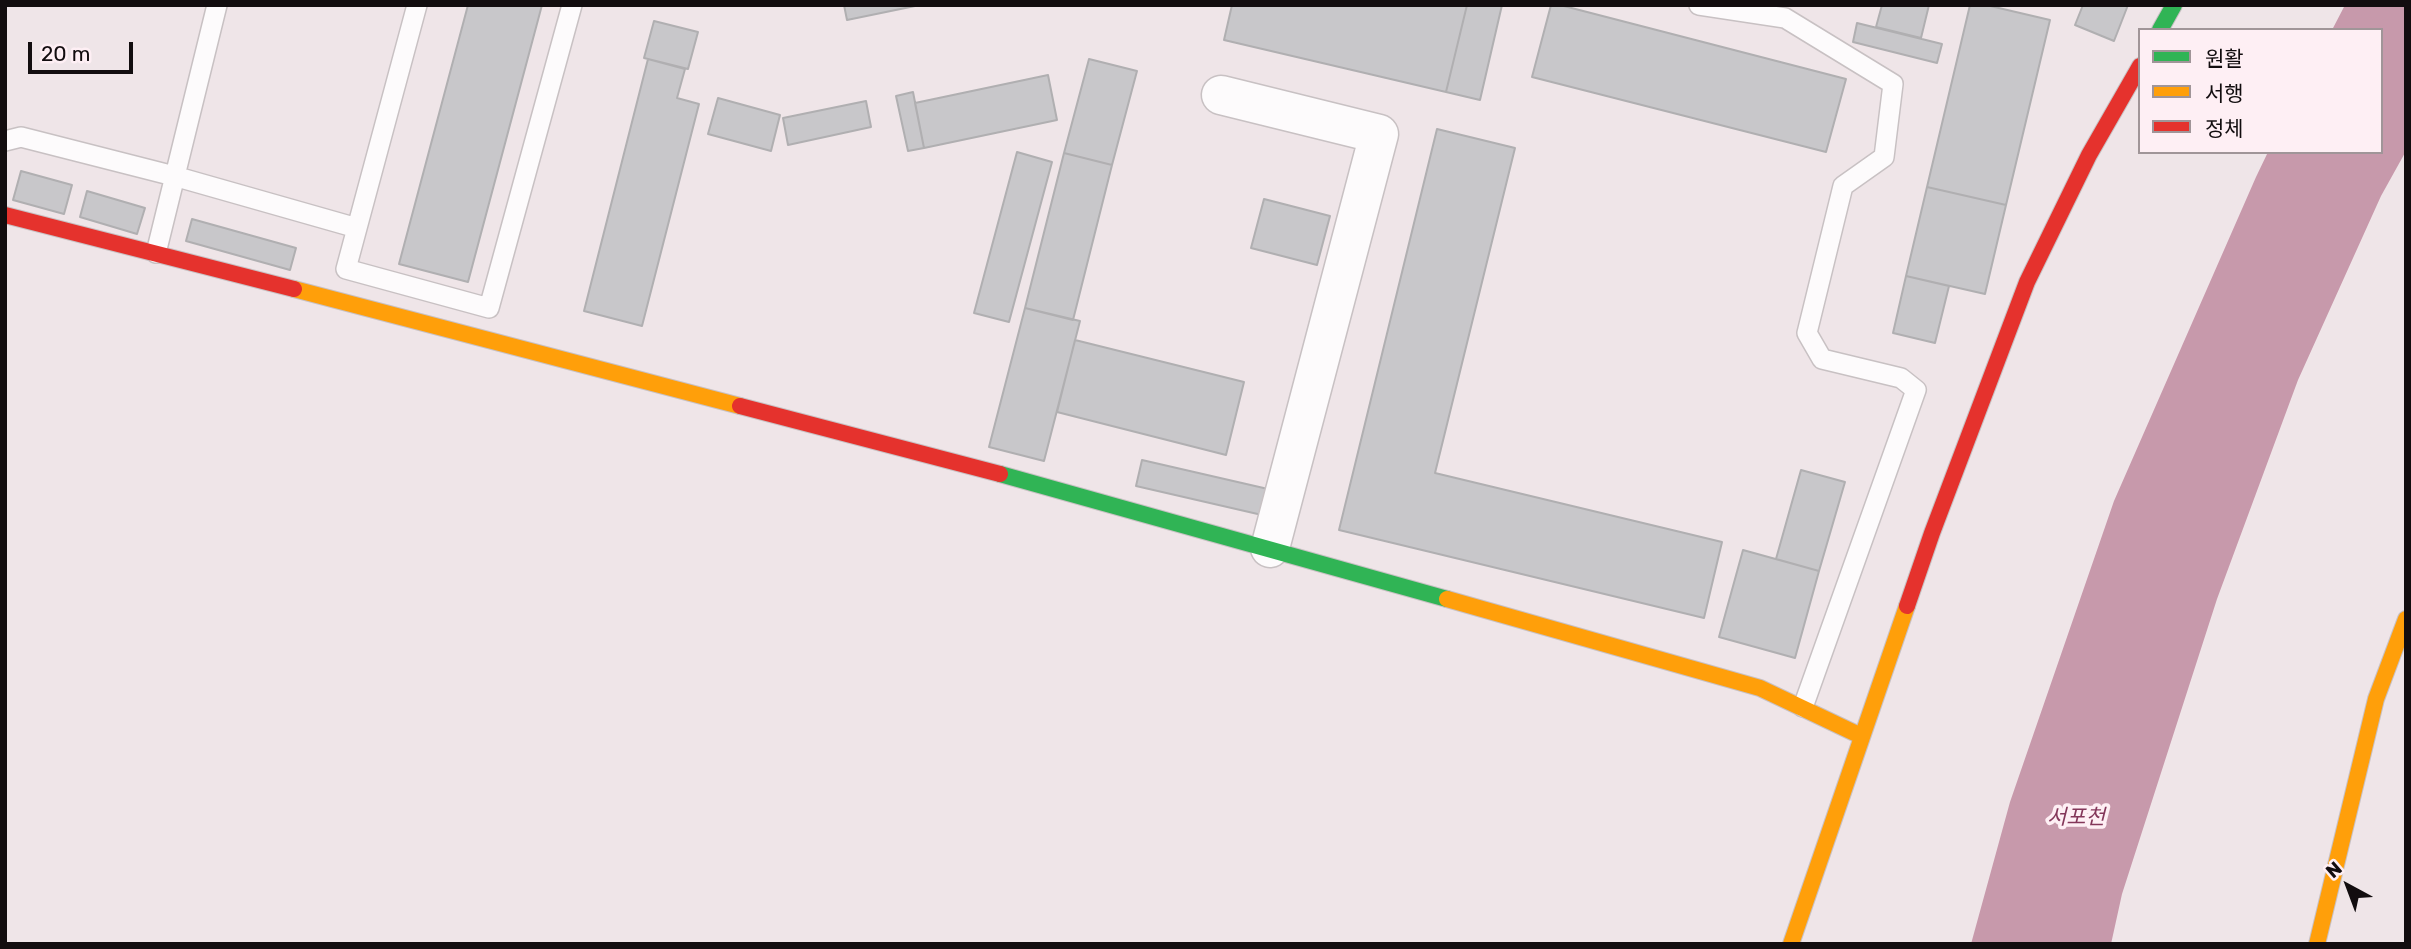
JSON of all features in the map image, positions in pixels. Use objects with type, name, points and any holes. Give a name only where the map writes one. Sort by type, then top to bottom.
[{"type":"street","points":[[2161,28],[2174,5]]},
{"type":"street","points":[[1791,944],[1932,533],[2027,282],[2089,155],[2138,69]]},
{"type":"street","points":[[1221,95],[1379,134],[1270,548]]},
{"type":"street","points":[[5,215],[1018,479],[1270,548],[1760,688],[1861,736]]},
{"type":"street","points":[[2317,944],[2376,699],[2406,619]]},
{"type":"lane","points":[[156,253],[217,5]]},
{"type":"lane","points":[[417,5],[346,269],[489,308],[572,5]]},
{"type":"lane","points":[[1699,5],[1785,18],[1893,84],[1884,157],[1843,186],[1807,334],[1822,359],[1901,378],[1916,390],[1803,707]]},
{"type":"lane","points":[[5,141],[21,137],[174,176],[357,228]]},
{"type":"water","name":"서포천","points":[[2345,5],[2406,5],[2406,151],[2381,196],[2298,380],[2217,599],[2122,894],[2111,944],[1971,944],[2010,802],[2114,501],[2267,154],[2383,154],[2383,28],[2333,28]]},
{"type":"building","points":[[468,5],[542,5],[468,282],[399,264]]},
{"type":"building","points":[[844,5],[920,5],[847,20]]},
{"type":"building","points":[[1232,5],[1467,5],[1446,92],[1224,40]]},
{"type":"building","points":[[1467,5],[1502,5],[1480,100],[1446,92]]},
{"type":"building","points":[[1551,5],[1560,5],[1846,79],[1826,152],[1532,77]]},
{"type":"building","points":[[1882,5],[1929,5],[1921,38],[1876,27]]},
{"type":"building","points":[[1970,5],[1986,5],[2050,20],[2006,205],[1927,187]]},
{"type":"building","points":[[2083,5],[2128,5],[2114,41],[2075,25]]},
{"type":"building","points":[[654,21],[698,32],[688,69],[644,58]]},
{"type":"building","points":[[1857,23],[1942,44],[1937,63],[1853,42]]},
{"type":"building","points":[[648,59],[685,69],[677,98],[699,104],[642,326],[584,311]]},
{"type":"building","points":[[1089,59],[1137,71],[1112,165],[1064,153]]},
{"type":"building","points":[[1048,75],[1057,120],[924,148],[915,103]]},
{"type":"building","points":[[913,92],[924,148],[908,151],[896,96]]},
{"type":"building","points":[[718,98],[780,115],[771,151],[708,134]]},
{"type":"building","points":[[866,101],[871,127],[788,145],[783,118]]},
{"type":"building","points":[[1437,129],[1515,148],[1435,473],[1722,542],[1704,618],[1339,530]]},
{"type":"building","points":[[1017,152],[1052,162],[1009,322],[974,313]]},
{"type":"building","points":[[1064,153],[1112,165],[1073,320],[1025,308]]},
{"type":"building","points":[[21,171],[72,185],[64,214],[13,200]]},
{"type":"building","points":[[1927,187],[2006,205],[1985,294],[1906,276]]},
{"type":"building","points":[[87,191],[145,208],[137,234],[80,217]]},
{"type":"building","points":[[1264,199],[1330,216],[1317,265],[1251,248]]},
{"type":"building","points":[[192,219],[296,248],[290,270],[186,241]]},
{"type":"building","points":[[1906,276],[1949,286],[1935,343],[1893,333]]},
{"type":"building","points":[[1025,308],[1080,321],[1044,461],[989,447]]},
{"type":"building","points":[[1075,340],[1244,382],[1226,455],[1057,412]]},
{"type":"building","points":[[1142,460],[1268,489],[1262,515],[1136,486]]},
{"type":"building","points":[[1801,470],[1845,482],[1819,571],[1776,559]]},
{"type":"building","points":[[1743,550],[1819,571],[1795,658],[1719,637]]},
{"type":"traffic: fast","points":[[2161,28],[2174,5]]},
{"type":"traffic: fast","points":[[1000,474],[1447,599]]},
{"type":"traffic: slow","points":[[294,289],[740,406]]},
{"type":"traffic: slow","points":[[1447,599],[1760,688],[1861,736]]},
{"type":"traffic: slow","points":[[1791,944],[1907,606]]},
{"type":"traffic: slow","points":[[2317,944],[2376,699],[2406,619]]},
{"type":"traffic: jam","points":[[1907,606],[2027,282],[2089,155],[2138,69]]},
{"type":"traffic: jam","points":[[5,215],[294,289]]},
{"type":"traffic: jam","points":[[740,406],[1000,474]]}]
